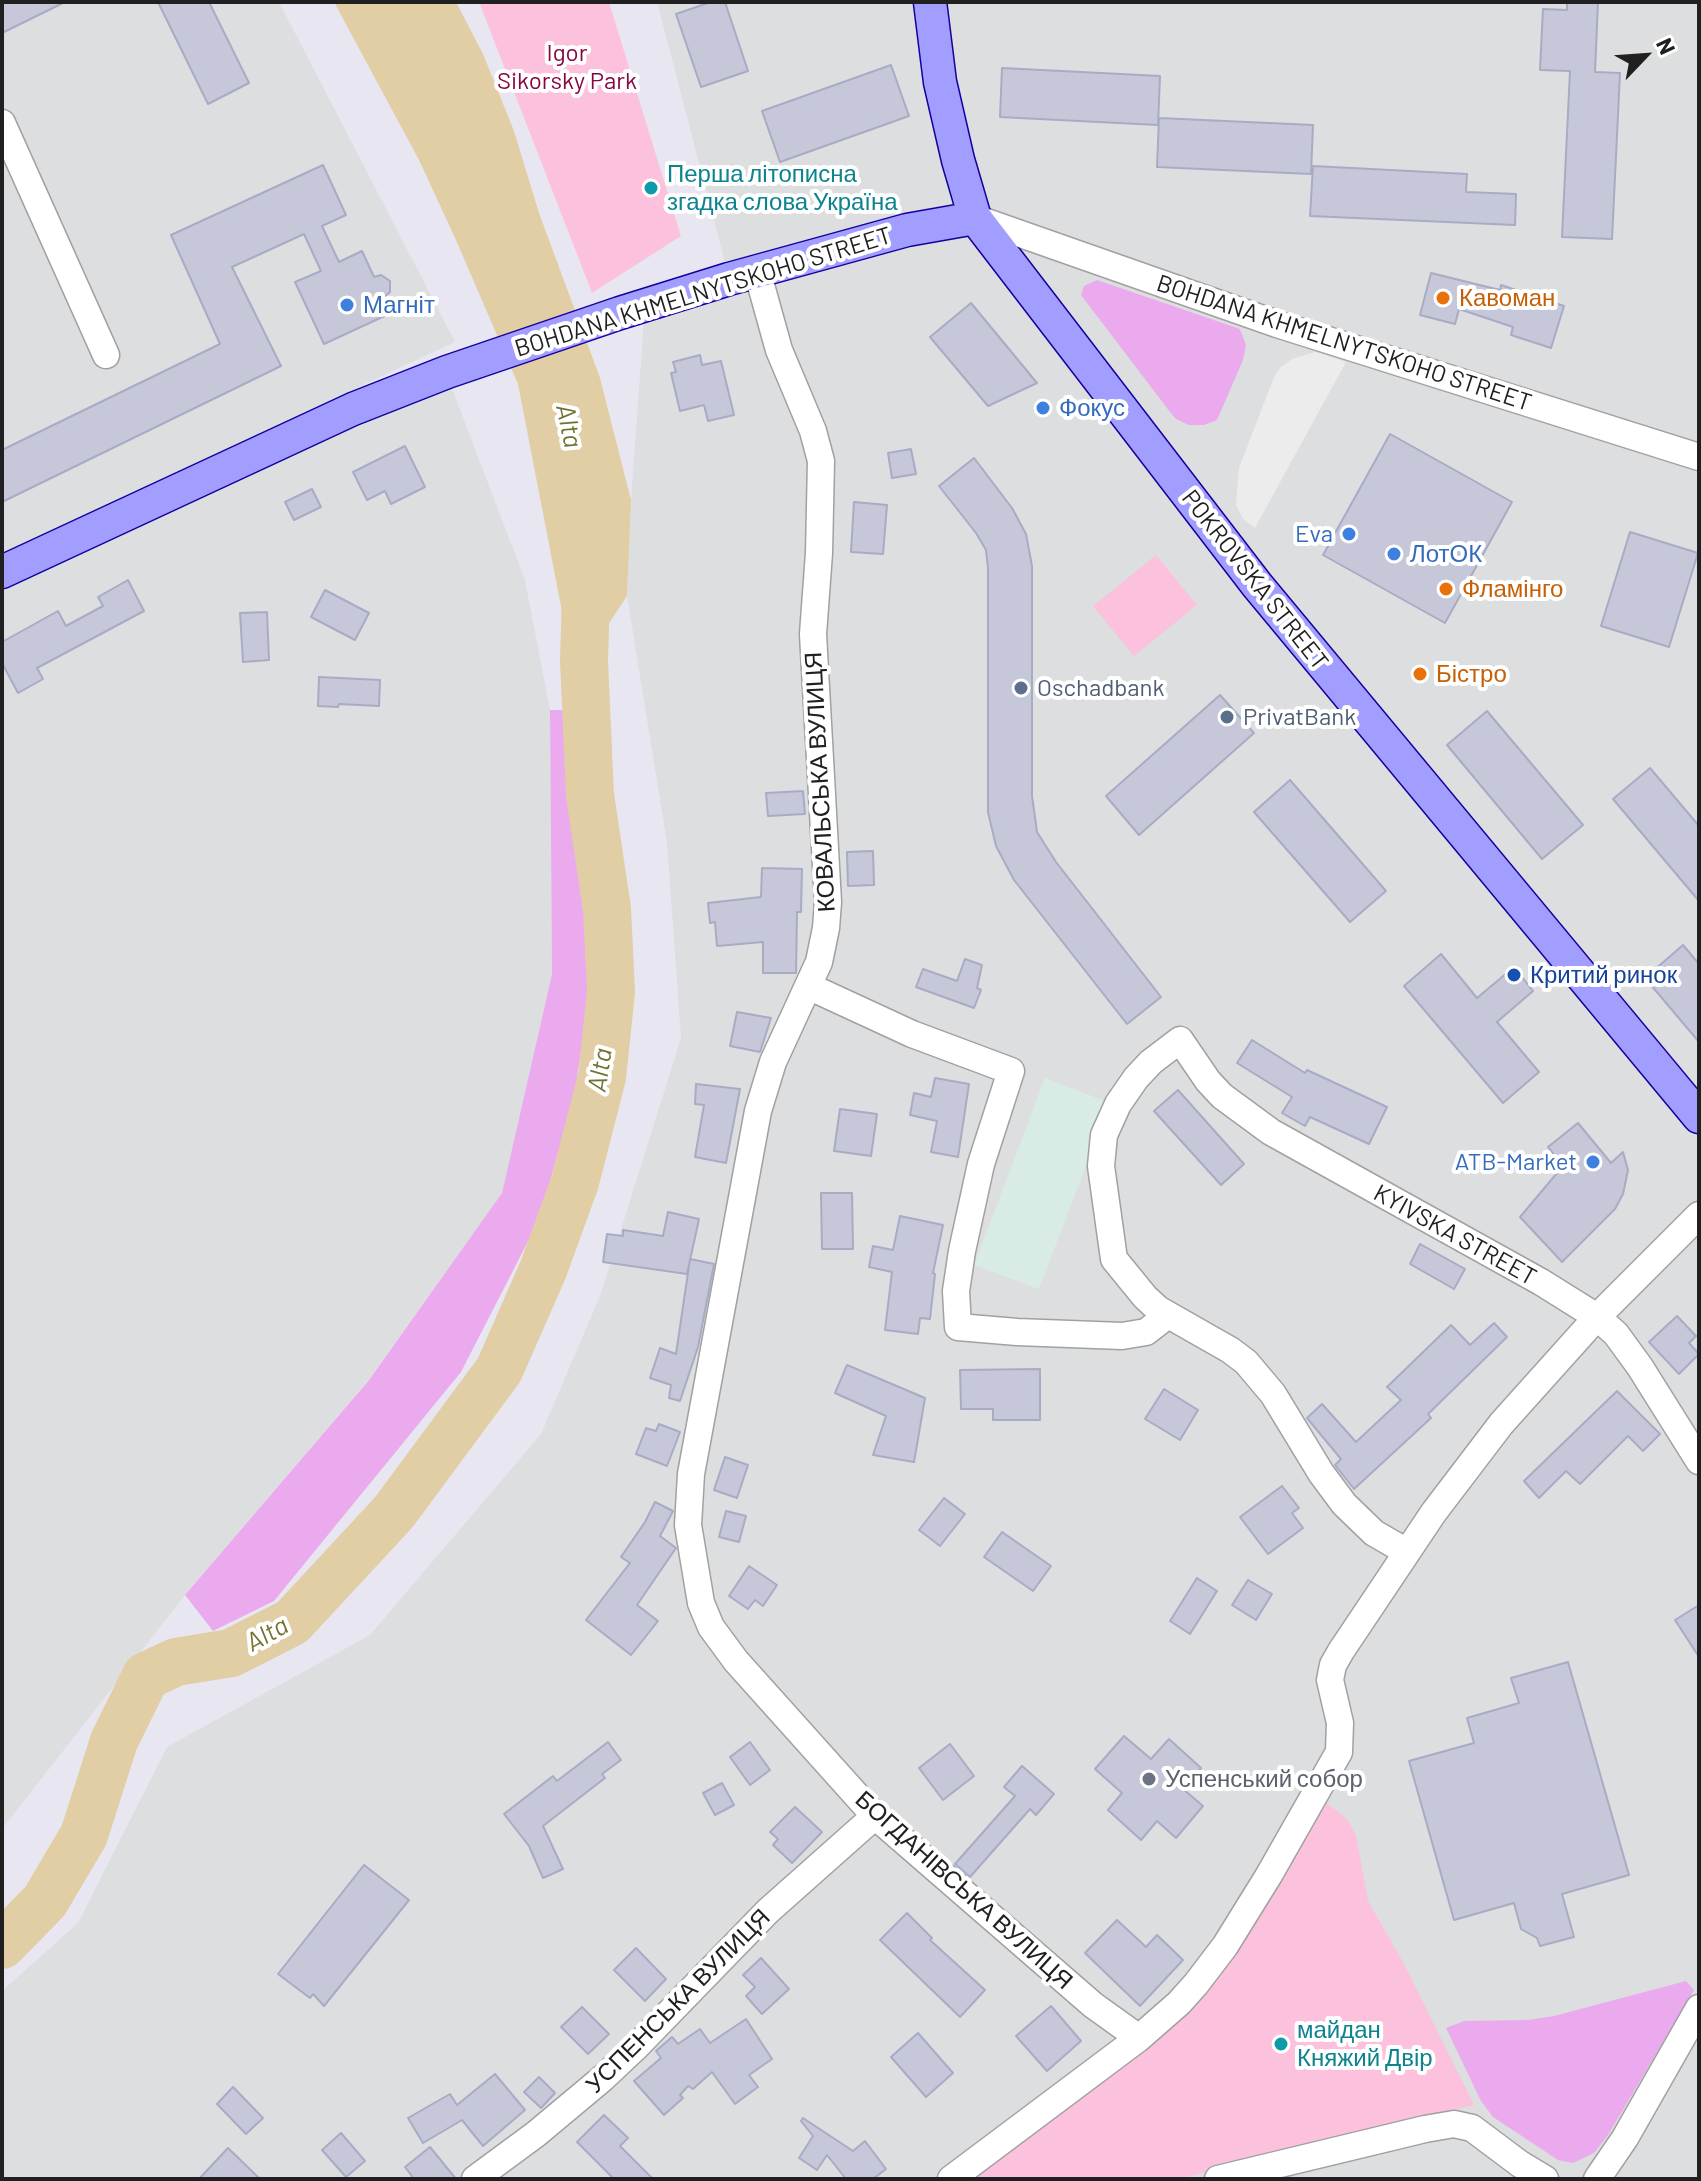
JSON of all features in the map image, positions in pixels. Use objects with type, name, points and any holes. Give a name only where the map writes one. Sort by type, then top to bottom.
[{"type":"main road","points":[[930,2],[940,82],[975,218]]},
{"type":"main road","name":"BOHDANA KHMELNYTSKOHO STREET","points":[[2,572],[353,409],[478,361],[757,271],[907,230],[975,218]]},
{"type":"main road","name":"POKROVSKA STREET","points":[[975,218],[1266,597],[1699,1117]]},
{"type":"street","points":[[2,123],[106,355]]},
{"type":"street","name":"BOHDANA KHMELNYTSKOHO STREET","points":[[975,218],[1277,324],[1699,457]]},
{"type":"street","name":"КОВАЛЬСЬКА ВУЛИЦЯ","points":[[688,1525],[691,1474],[758,1111],[773,1062],[823,947],[828,902],[813,634],[821,461],[813,431],[779,350],[757,271]]},
{"type":"street","points":[[808,986],[912,1034],[1011,1071],[981,1164],[962,1251],[956,1291],[958,1327],[1122,1336],[1146,1332],[1168,1315],[1246,1362],[1273,1394],[1321,1473],[1344,1504],[1374,1533],[1407,1552]]},
{"type":"street","name":"KYIVSKA STREET","points":[[1168,1315],[1145,1297],[1114,1259],[1101,1150],[1108,1124],[1124,1094],[1151,1062],[1180,1040],[1222,1096],[1271,1132],[1541,1282],[1597,1317],[1616,1334],[1640,1367],[1699,1461]]},
{"type":"street","points":[[951,2179],[1139,2038],[1179,2003],[1225,1946],[1339,1752],[1340,1723],[1330,1680],[1333,1665],[1454,1483],[1501,1424],[1597,1317],[1699,1215]]},
{"type":"street","name":"БОГДАНІВСЬКА ВУЛИЦЯ","points":[[688,1525],[701,1603],[711,1627],[736,1661],[875,1816],[1093,2005],[1139,2038]]},
{"type":"street","name":"УСПЕНСЬКА ВУЛИЦЯ","points":[[475,2179],[536,2134],[603,2078],[647,2037],[768,1911],[875,1816]]},
{"type":"street","points":[[1597,2179],[1625,2138],[1699,2008]]},
{"type":"street","points":[[1218,2179],[1288,2170],[1454,2124],[1472,2128],[1545,2179]]},
{"type":"shaded area","points":[[2,2],[279,2],[455,342],[2,553]]},
{"type":"shaded area","points":[[657,2],[1699,2],[1699,2179],[2,2179],[2,1991],[78,1923],[167,1747],[370,1635],[541,1434],[600,1296],[681,1038],[667,843],[627,596],[631,500],[645,305],[729,278]]},
{"type":"shaded area","points":[[1097,280],[1240,329],[1246,345],[1243,360],[1217,420],[1204,425],[1189,425],[1170,412],[1081,295],[1084,286]]},
{"type":"shaded area","points":[[1315,352],[1346,362],[1255,528],[1243,519],[1236,505],[1239,468],[1274,377],[1292,359]]},
{"type":"shaded area","points":[[451,386],[525,580],[550,710],[552,974],[502,1193],[369,1379],[185,1595],[2,1829],[2,586],[355,421]]},
{"type":"shaded area","points":[[550,710],[573,710],[577,803],[594,965],[575,1091],[540,1218],[461,1372],[274,1601],[213,1631],[185,1595],[369,1380],[502,1193],[552,974]]},
{"type":"shaded area","points":[[1045,1078],[1110,1103],[1039,1289],[974,1265]]},
{"type":"shaded area","points":[[1686,1981],[1694,1990],[1608,2135],[1594,2153],[1573,2163],[1558,2160],[1493,2117],[1481,2101],[1446,2028],[1464,2021],[1528,2020],[1554,2016]]},
{"type":"green space","name":"Igor Sikorsky Park","points":[[479,2],[609,2],[681,236],[592,293]]},
{"type":"green space","points":[[1156,555],[1197,605],[1134,656],[1093,606]]},
{"type":"green space","points":[[1325,1802],[1347,1819],[1356,1835],[1368,1901],[1404,1964],[1474,2105],[1179,2179],[969,2179],[1141,2054],[1190,2011],[1222,1972]]},
{"type":"water","points":[[334,2],[456,2],[483,54],[514,131],[539,213],[600,378],[631,500],[627,596],[584,661],[565,627],[518,384],[419,160]]},
{"type":"building","points":[[2,2],[65,2],[2,33]]},
{"type":"building","points":[[158,2],[209,2],[249,83],[208,104]]},
{"type":"building","points":[[711,2],[725,2],[748,71],[701,87],[676,14]]},
{"type":"building","points":[[1567,2],[1598,2],[1595,72],[1620,73],[1612,239],[1562,237],[1570,71],[1540,70],[1543,9],[1567,10]]},
{"type":"building","points":[[891,65],[909,116],[780,162],[762,111]]},
{"type":"building","points":[[1002,68],[1160,76],[1158,125],[1000,117]]},
{"type":"building","points":[[1159,118],[1313,125],[1311,174],[1157,167]]},
{"type":"building","points":[[323,165],[346,215],[322,226],[339,262],[362,251],[374,277],[381,275],[390,281],[390,292],[384,297],[391,313],[324,344],[295,282],[321,271],[304,234],[232,267],[281,366],[2,502],[2,450],[220,344],[171,235]]},
{"type":"building","points":[[1313,166],[1467,174],[1466,192],[1516,194],[1515,225],[1310,216]]},
{"type":"building","points":[[1431,273],[1500,290],[1501,285],[1564,306],[1551,348],[1511,335],[1513,327],[1459,309],[1455,324],[1420,315]]},
{"type":"building","points":[[971,303],[1037,383],[988,406],[930,337]]},
{"type":"building","points":[[700,355],[702,365],[721,361],[734,415],[708,421],[704,405],[680,411],[671,373],[676,372],[673,362]]},
{"type":"building","points":[[1390,434],[1512,502],[1445,623],[1323,555]]},
{"type":"building","points":[[405,446],[425,487],[391,504],[385,491],[367,500],[353,472]]},
{"type":"building","points":[[911,449],[916,474],[892,478],[888,453]]},
{"type":"building","points":[[974,458],[1012,508],[1026,534],[1032,566],[1032,796],[1037,832],[1056,862],[1161,997],[1127,1024],[1014,880],[996,846],[988,812],[986,550],[939,486]]},
{"type":"building","points":[[312,489],[321,507],[294,520],[285,502]]},
{"type":"building","points":[[854,502],[887,505],[883,554],[851,552]]},
{"type":"building","points":[[1630,532],[1698,553],[1669,647],[1601,626]]},
{"type":"building","points":[[128,580],[144,611],[37,668],[43,679],[18,693],[2,663],[2,642],[58,611],[66,626],[103,606],[98,597]]},
{"type":"building","points":[[325,590],[369,613],[355,640],[311,617]]},
{"type":"building","points":[[267,612],[269,660],[243,662],[240,613]]},
{"type":"building","points":[[319,677],[380,680],[379,706],[318,706]]},
{"type":"building","points":[[1220,695],[1254,733],[1139,835],[1106,796]]},
{"type":"building","points":[[1487,711],[1583,825],[1542,859],[1447,745]]},
{"type":"building","points":[[1650,768],[1699,826],[1699,901],[1613,799]]},
{"type":"building","points":[[1290,780],[1386,891],[1350,922],[1254,812]]},
{"type":"building","points":[[803,791],[805,814],[768,816],[766,793]]},
{"type":"building","points":[[873,851],[874,885],[848,886],[847,852]]},
{"type":"building","points":[[762,868],[802,869],[801,912],[797,912],[796,973],[763,973],[763,942],[717,946],[715,922],[710,923],[708,903],[761,897]]},
{"type":"building","points":[[1683,945],[1699,964],[1699,1042],[1645,978]]},
{"type":"building","points":[[1441,954],[1477,998],[1514,967],[1533,991],[1497,1022],[1539,1072],[1503,1103],[1404,986]]},
{"type":"building","points":[[965,959],[982,965],[977,988],[981,990],[974,1008],[916,987],[923,969],[957,981]]},
{"type":"building","points":[[737,1012],[771,1018],[760,1052],[730,1046]]},
{"type":"building","points":[[1252,1040],[1305,1073],[1307,1070],[1387,1107],[1369,1144],[1310,1117],[1305,1126],[1282,1113],[1292,1097],[1237,1063]]},
{"type":"building","points":[[935,1078],[969,1084],[958,1157],[931,1152],[937,1121],[910,1115],[914,1093],[931,1097]]},
{"type":"building","points":[[696,1084],[740,1089],[726,1163],[695,1157],[704,1105],[695,1104]]},
{"type":"building","points":[[1178,1090],[1244,1164],[1221,1185],[1154,1111]]},
{"type":"building","points":[[840,1109],[877,1114],[871,1156],[834,1151]]},
{"type":"building","points":[[1578,1123],[1611,1163],[1623,1152],[1628,1170],[1623,1194],[1615,1209],[1562,1262],[1520,1217],[1563,1166],[1548,1147]]},
{"type":"building","points":[[821,1193],[852,1193],[853,1249],[822,1249]]},
{"type":"building","points":[[668,1212],[699,1219],[687,1274],[603,1262],[607,1234],[623,1236],[623,1230],[663,1236]]},
{"type":"building","points":[[900,1216],[943,1225],[933,1273],[930,1319],[920,1318],[918,1334],[885,1330],[892,1272],[869,1267],[873,1246],[893,1250]]},
{"type":"building","points":[[1420,1244],[1465,1269],[1454,1289],[1410,1264]]},
{"type":"building","points":[[690,1259],[714,1264],[698,1347],[680,1401],[669,1398],[671,1385],[650,1378],[660,1348],[676,1354]]},
{"type":"building","points":[[1677,1316],[1696,1336],[1689,1343],[1699,1354],[1679,1374],[1649,1342]]},
{"type":"building","points":[[1494,1323],[1507,1337],[1428,1414],[1431,1418],[1354,1489],[1335,1465],[1341,1459],[1307,1418],[1322,1404],[1356,1442],[1401,1400],[1387,1387],[1451,1325],[1470,1345]]},
{"type":"building","points":[[847,1365],[925,1398],[914,1462],[873,1455],[886,1416],[835,1393]]},
{"type":"building","points":[[1040,1369],[1040,1420],[993,1420],[993,1409],[961,1409],[960,1370]]},
{"type":"building","points":[[1164,1389],[1198,1410],[1180,1440],[1145,1419]]},
{"type":"building","points":[[1617,1391],[1660,1434],[1643,1451],[1628,1436],[1580,1484],[1566,1471],[1539,1498],[1524,1481]]},
{"type":"building","points":[[659,1424],[680,1432],[667,1466],[636,1454],[646,1428],[656,1431]]},
{"type":"building","points":[[725,1457],[748,1465],[737,1498],[714,1490]]},
{"type":"building","points":[[1282,1486],[1299,1508],[1292,1513],[1303,1528],[1268,1554],[1240,1517]]},
{"type":"building","points":[[944,1498],[965,1514],[940,1546],[919,1530]]},
{"type":"building","points":[[655,1502],[673,1511],[660,1536],[676,1548],[637,1605],[658,1621],[631,1655],[586,1620],[630,1563],[621,1557]]},
{"type":"building","points":[[726,1511],[746,1516],[739,1542],[719,1537]]},
{"type":"building","points":[[1002,1532],[1051,1566],[1033,1591],[984,1557]]},
{"type":"building","points":[[749,1566],[777,1585],[763,1606],[755,1600],[748,1609],[729,1596]]},
{"type":"building","points":[[1197,1578],[1217,1591],[1190,1634],[1170,1621]]},
{"type":"building","points":[[1248,1580],[1272,1594],[1256,1620],[1232,1605]]},
{"type":"building","points":[[1699,1605],[1699,1657],[1675,1620]]},
{"type":"building","points":[[1568,1662],[1629,1875],[1562,1894],[1574,1937],[1540,1946],[1537,1938],[1521,1929],[1514,1903],[1454,1920],[1409,1761],[1474,1743],[1467,1718],[1519,1703],[1511,1678]]},
{"type":"building","name":"Успенський собор","points":[[1124,1736],[1151,1759],[1169,1739],[1201,1768],[1183,1789],[1203,1806],[1176,1838],[1157,1821],[1141,1840],[1108,1810],[1122,1793],[1095,1769]]},
{"type":"building","points":[[608,1742],[621,1760],[602,1774],[605,1778],[543,1826],[563,1869],[543,1878],[529,1846],[504,1814],[553,1776],[557,1781]]},
{"type":"building","points":[[750,1742],[770,1770],[750,1785],[730,1757]]},
{"type":"building","points":[[950,1744],[974,1776],[943,1800],[919,1768]]},
{"type":"building","points":[[1022,1766],[1054,1794],[1036,1815],[1030,1809],[970,1877],[955,1864],[1015,1796],[1004,1787]]},
{"type":"building","points":[[722,1783],[734,1805],[715,1815],[703,1793]]},
{"type":"building","points":[[795,1807],[822,1832],[792,1863],[773,1845],[778,1839],[770,1832]]},
{"type":"building","points":[[364,1865],[409,1900],[324,2006],[313,1994],[310,1998],[278,1974]]},
{"type":"building","points":[[907,1913],[932,1938],[930,1940],[985,1990],[960,2017],[880,1940]]},
{"type":"building","points":[[1117,1920],[1146,1947],[1157,1935],[1183,1960],[1140,2006],[1085,1953]]},
{"type":"building","points":[[636,1948],[666,1979],[645,2001],[614,1970]]},
{"type":"building","points":[[761,1958],[789,1989],[762,2014],[746,1996],[755,1987],[743,1975]]},
{"type":"building","points":[[1051,2006],[1081,2041],[1047,2071],[1016,2036]]},
{"type":"building","points":[[582,2007],[609,2034],[588,2054],[561,2027]]},
{"type":"building","points":[[746,2019],[772,2059],[749,2075],[758,2087],[735,2104],[712,2072],[693,2089],[688,2086],[680,2095],[683,2098],[664,2115],[634,2081],[661,2058],[656,2051],[672,2037],[678,2044],[700,2029],[710,2043]]},
{"type":"building","points":[[918,2033],[953,2073],[926,2097],[891,2057]]},
{"type":"building","points":[[495,2074],[525,2110],[483,2146],[462,2120],[423,2143],[408,2118],[450,2094],[457,2105]]},
{"type":"building","points":[[539,2077],[555,2093],[541,2108],[524,2092]]},
{"type":"building","points":[[233,2087],[263,2118],[246,2134],[217,2104]]},
{"type":"building","points":[[604,2115],[628,2138],[620,2146],[653,2179],[614,2179],[577,2142]]},
{"type":"building","points":[[803,2118],[853,2151],[865,2141],[886,2169],[873,2179],[846,2179],[827,2155],[817,2170],[799,2158],[813,2136],[801,2121]]},
{"type":"building","points":[[341,2133],[365,2161],[346,2177],[322,2150]]},
{"type":"building","points":[[430,2147],[456,2179],[414,2179],[405,2167]]},
{"type":"building","points":[[228,2148],[260,2179],[199,2179]]},
{"type":"waterway","name":"Alta","points":[[2,1945],[45,1901],[84,1835],[114,1741],[146,1676],[176,1662],[231,1653],[292,1622],[394,1512],[499,1370],[543,1270],[575,1182],[602,1077],[611,992],[607,909],[590,795],[584,661],[586,594]]},
{"type":"place","name":"Перша літописна згадка слова Україна","points":[[651,188]]},
{"type":"place","name":"Кавоман","points":[[1443,298]]},
{"type":"place","name":"Магніт","points":[[347,305]]},
{"type":"place","name":"Фокус","points":[[1043,408]]},
{"type":"place","name":"Eva","points":[[1349,534]]},
{"type":"place","name":"ЛотОК","points":[[1394,554]]},
{"type":"place","name":"Фламінго","points":[[1446,589]]},
{"type":"place","name":"Бістро","points":[[1420,674]]},
{"type":"place","name":"Oschadbank","points":[[1021,688]]},
{"type":"place","name":"PrivatBank","points":[[1227,717]]},
{"type":"place","name":"Критий ринок","points":[[1514,975]]},
{"type":"place","name":"ATB-Market","points":[[1593,1162]]},
{"type":"place","name":"Успенський собор","points":[[1149,1779]]},
{"type":"place","name":"майдан Княжий Двір","points":[[1281,2044]]}]
